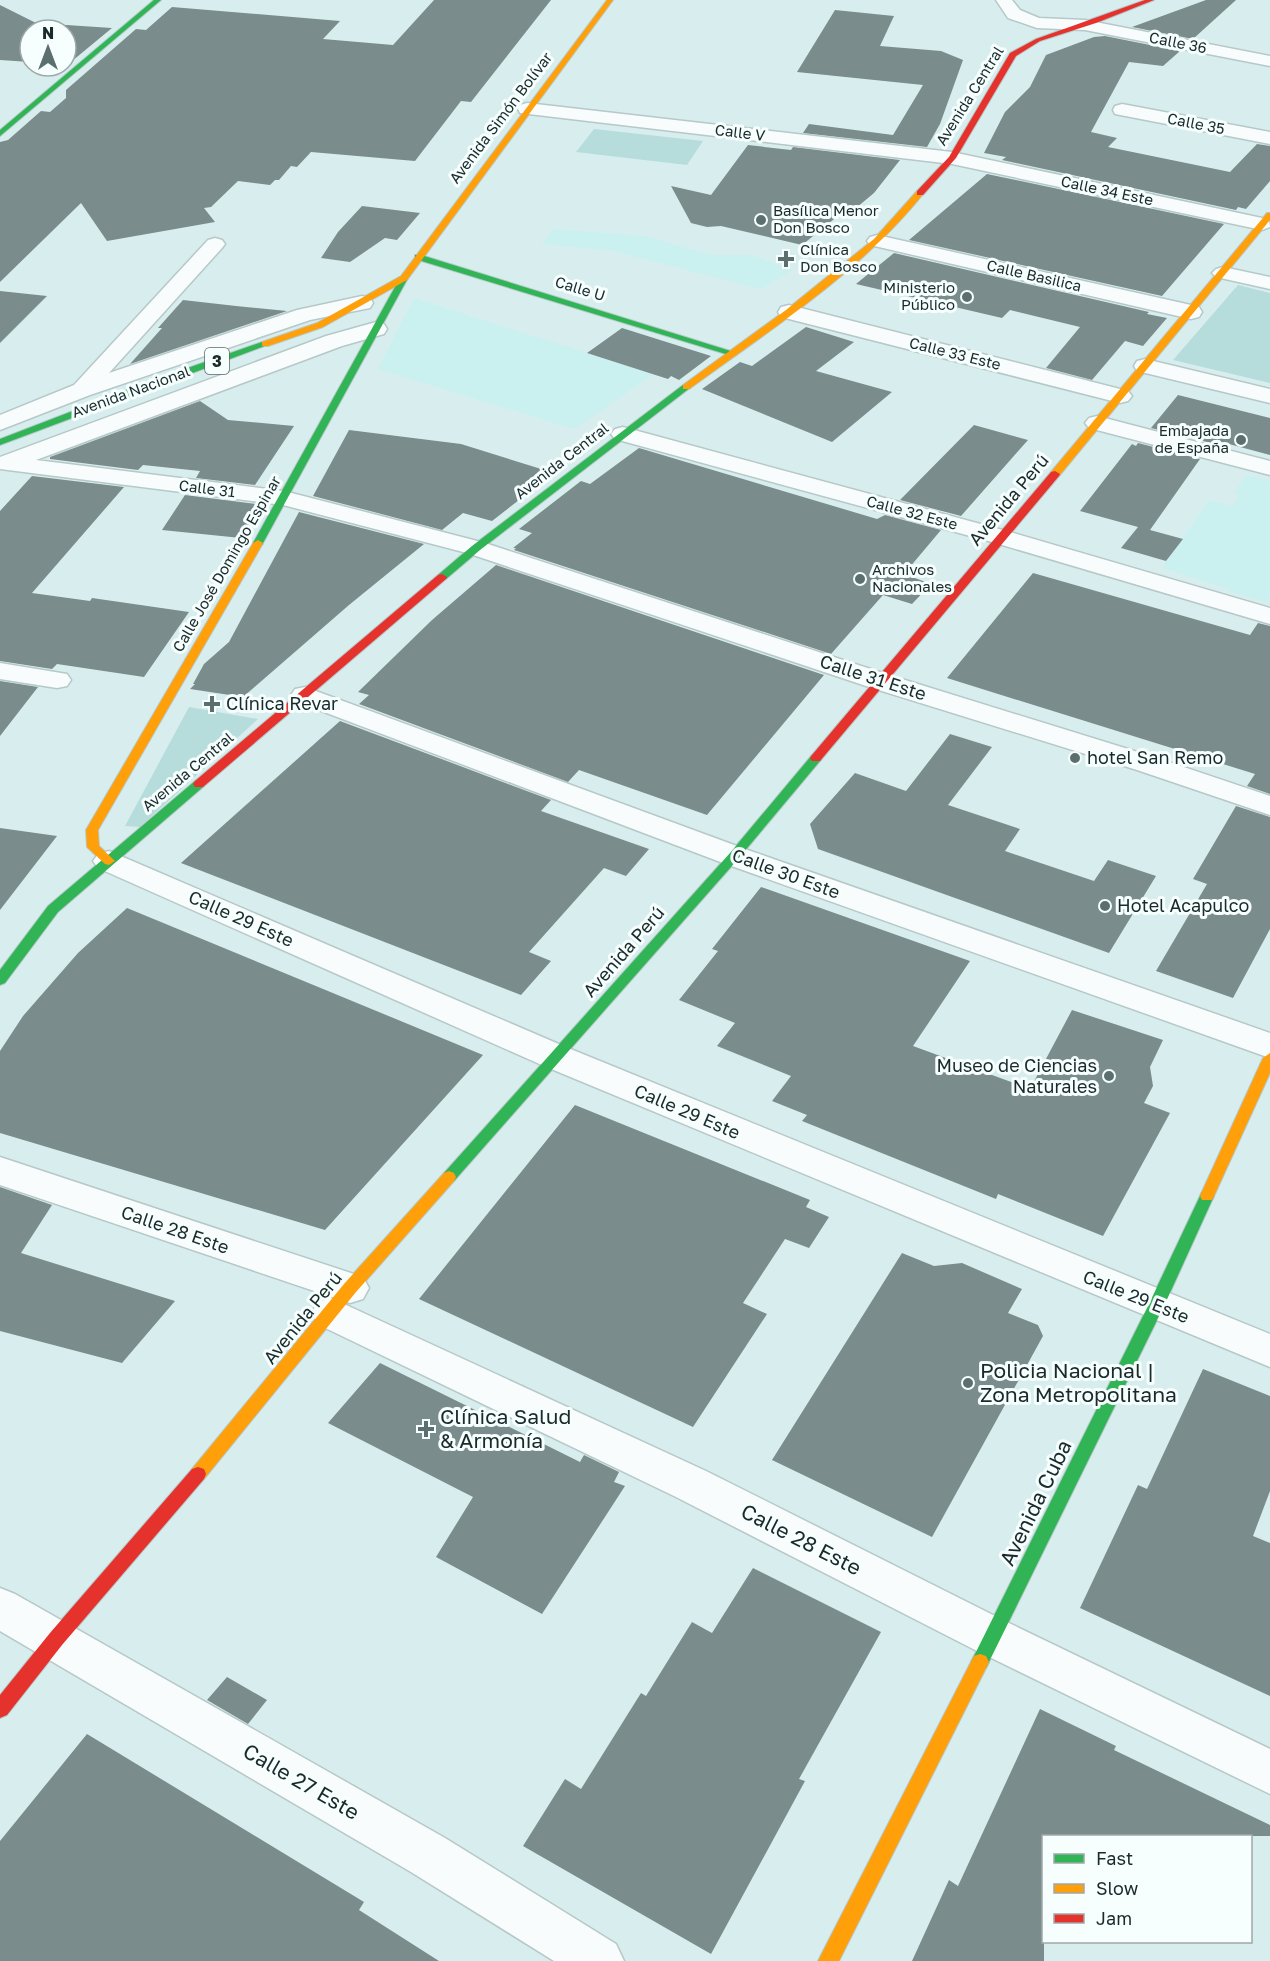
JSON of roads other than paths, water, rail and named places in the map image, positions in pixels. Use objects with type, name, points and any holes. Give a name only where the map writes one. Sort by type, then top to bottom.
[{"type":"main road","points":[[0,134],[158,0]]},
{"type":"main road","name":"Avenida Simón Bolívar","points":[[418,257],[610,0]]},
{"type":"main road","name":"Avenida Central","points":[[0,980],[54,909],[476,548],[623,434],[789,312],[877,241],[952,158],[1012,55],[1025,45],[1040,38],[1085,25],[1151,0]]},
{"type":"main road","name":"Avenida Perú","points":[[0,1708],[217,1452],[340,1301],[734,856],[1191,312],[1266,219]]},
{"type":"main road","name":"Avenida Nacional","points":[[1,463],[151,384],[320,325],[404,278],[418,257]]},
{"type":"main road","name":"Calle U","points":[[418,257],[732,353]]},
{"type":"main road","name":"Calle José Domingo Espinar","points":[[109,861],[93,847],[92,830],[284,498],[404,278]]},
{"type":"main road","name":"Avenida Cuba","points":[[828,1961],[993,1637],[1156,1306],[1270,1058]]},
{"type":"street","name":"Calle 36","points":[[1004,0],[1014,14],[1023,19],[1056,25],[1085,25],[1270,61]]},
{"type":"street","name":"Calle V","points":[[527,109],[952,158]]},
{"type":"street","name":"Calle 35","points":[[1122,110],[1270,138]]},
{"type":"street","name":"Calle 34 Este","points":[[952,158],[1266,219]]},
{"type":"street","name":"Calle Basilica","points":[[877,241],[1191,312]]},
{"type":"street","points":[[82,390],[215,244]]},
{"type":"street","points":[[1223,273],[1270,283]]},
{"type":"street","name":"Avenida Nacional","points":[[0,423],[82,390],[304,315],[362,303]]},
{"type":"street","name":"Calle 33 Este","points":[[789,312],[1120,396]]},
{"type":"street","points":[[1,463],[334,341],[376,329]]},
{"type":"street","points":[[1145,366],[1270,396]]},
{"type":"street","points":[[1097,423],[1270,468]]},
{"type":"street","name":"Calle 32 Este","points":[[623,434],[1000,537],[1270,616]]},
{"type":"street","name":"Calle 31","points":[[1,463],[284,498],[476,548]]},
{"type":"street","name":"Calle 31 Este","points":[[476,548],[879,681],[1147,764],[1270,806]]},
{"type":"street","points":[[0,671],[57,680]]},
{"type":"street","name":"Calle 30 Este","points":[[304,695],[734,856],[1270,1046]]},
{"type":"street","name":"Calle 29 Este","points":[[109,861],[556,1057],[1270,1351]]},
{"type":"street","name":"Calle 28 Este","points":[[0,1171],[340,1301],[691,1484],[993,1637],[1270,1772]]},
{"type":"street","name":"Calle 27 Este","points":[[0,1608],[428,1855],[599,1961]]},
{"type":"place","name":"Basílica Menor Don Bosco","points":[[761,220]]},
{"type":"place","name":"Clínica Don Bosco","points":[[786,259]]},
{"type":"place","name":"Ministerio Público","points":[[967,297]]},
{"type":"place","name":"Embajada de España","points":[[1241,440]]},
{"type":"place","name":"Archivos Nacionales","points":[[860,579]]},
{"type":"place","name":"Clínica Revar","points":[[212,704]]},
{"type":"place","name":"hotel San Remo","points":[[1075,758]]},
{"type":"place","name":"Hotel Acapulco","points":[[1105,906]]},
{"type":"place","name":"Museo de Ciencias Naturales","points":[[1109,1076]]},
{"type":"place","name":"Policia Nacional | Zona Metropolitana","points":[[968,1383]]},
{"type":"place","name":"Clínica Salud & Armonía","points":[[426,1429]]}]
